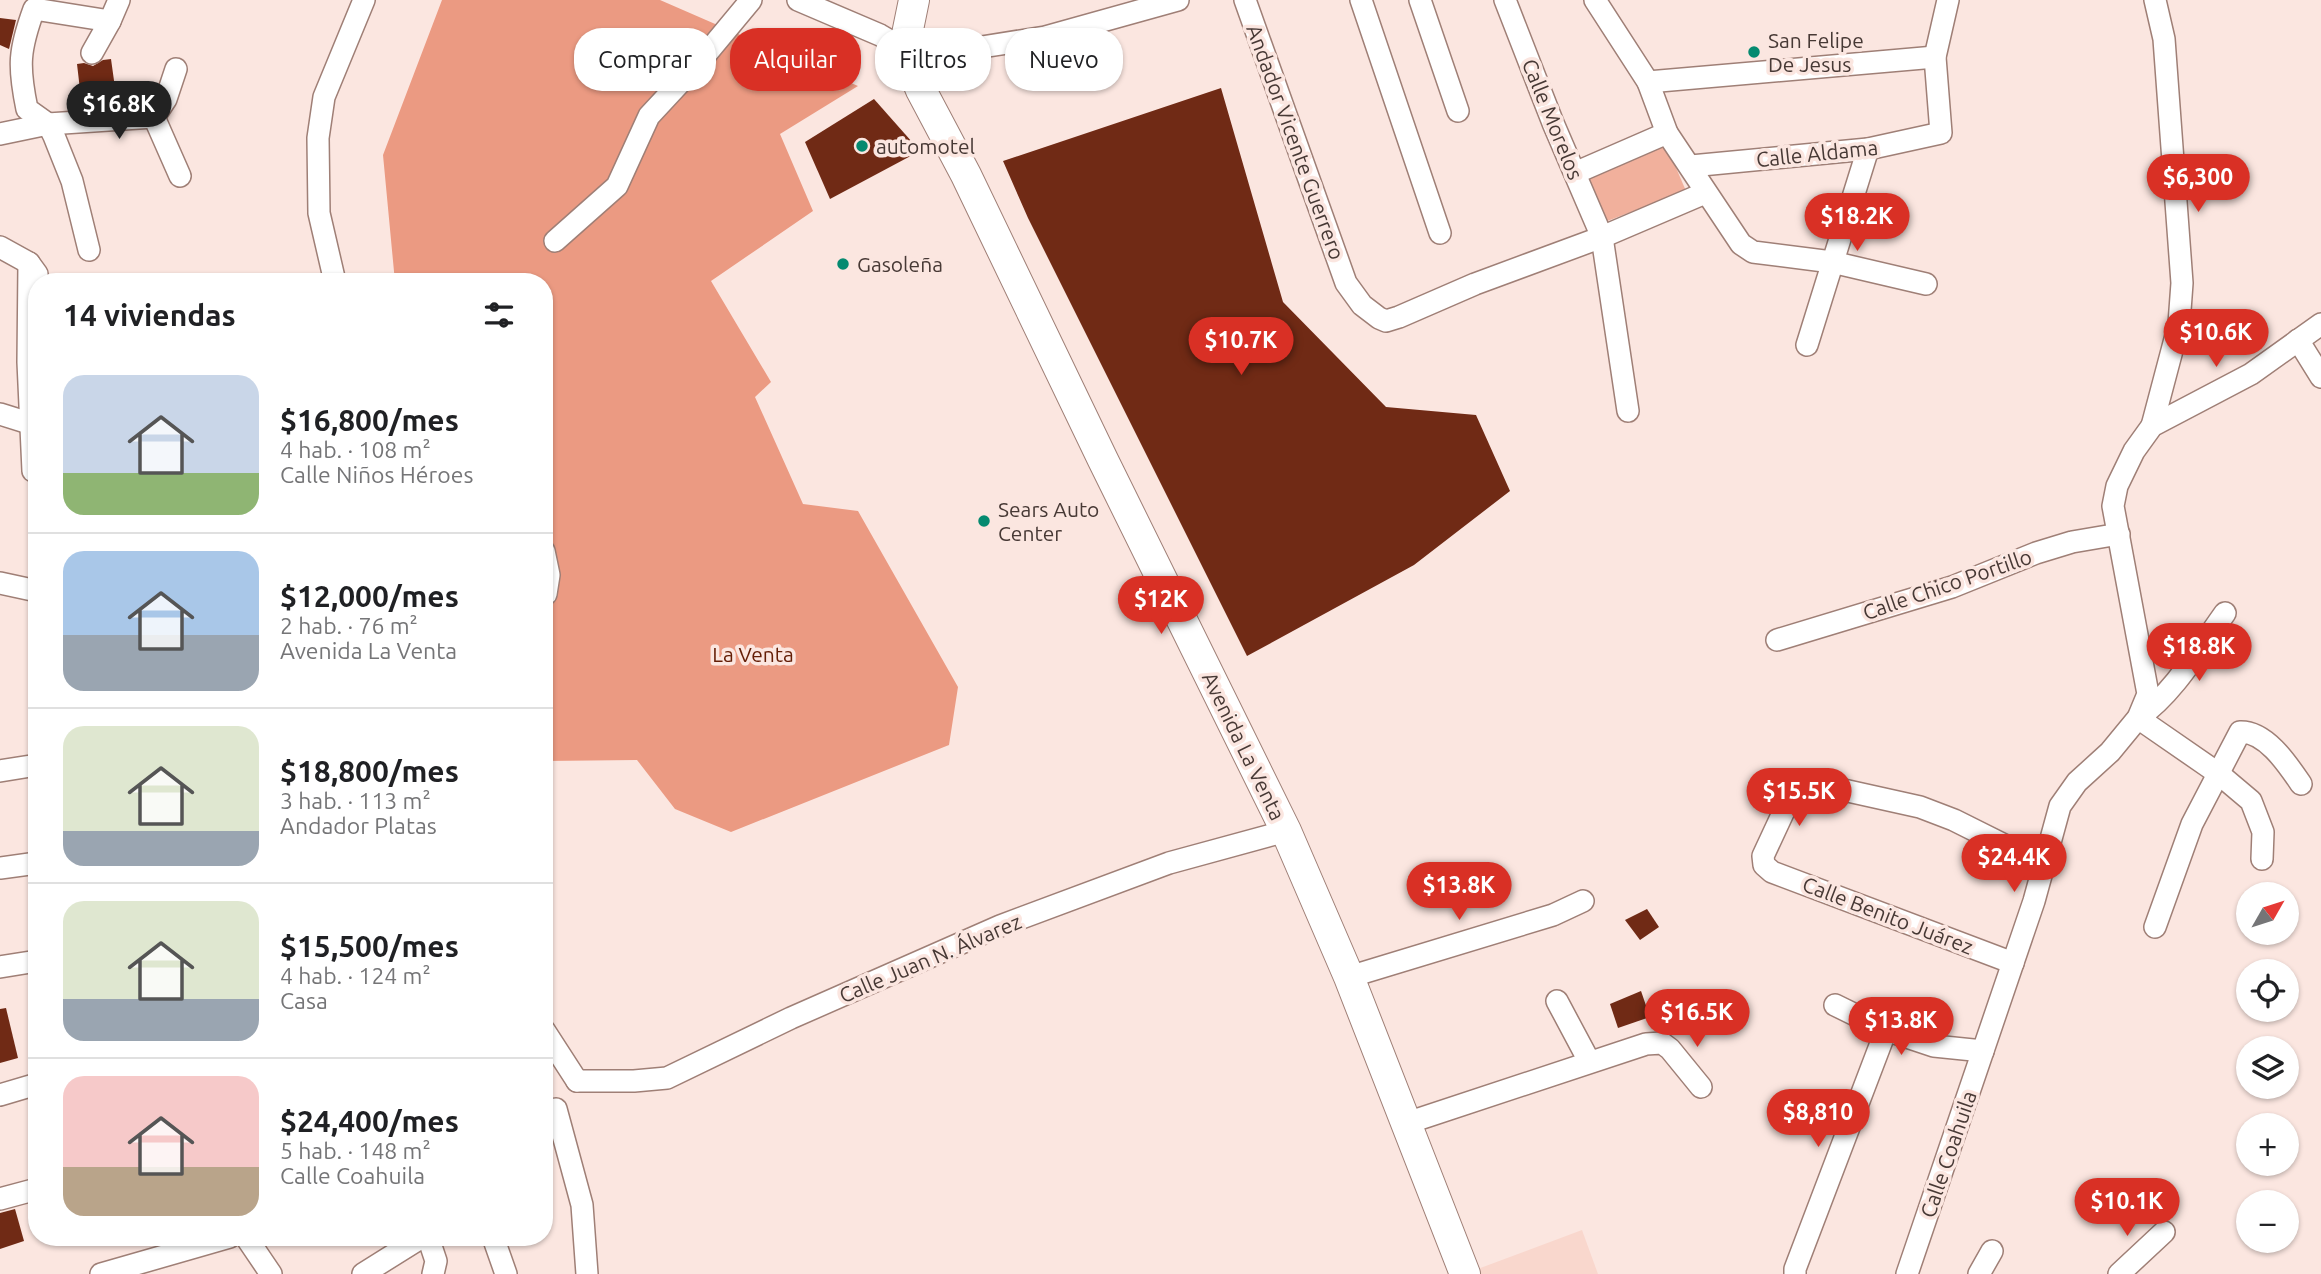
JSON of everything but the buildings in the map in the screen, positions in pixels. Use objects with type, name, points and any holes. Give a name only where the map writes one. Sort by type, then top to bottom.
[{"type":"main road","points":[[908,28],[914,0]]},
{"type":"main road","name":"Avenida La Venta","points":[[922,91],[966,175],[1102,460],[1286,831],[1349,977],[1404,1124],[1465,1274]]},
{"type":"street","points":[[92,53],[119,0]]},
{"type":"street","points":[[333,273],[319,213],[318,138],[324,97],[364,0]]},
{"type":"street","points":[[555,241],[617,186],[649,116],[702,59],[751,0]]},
{"type":"street","points":[[798,0],[875,32]]},
{"type":"street","points":[[991,46],[1045,37],[1178,0]]},
{"type":"street","name":"Andador Vicente Guerrero","points":[[1245,0],[1346,283],[1362,305],[1379,318],[1386,321],[1399,317],[1458,291],[1602,237]]},
{"type":"street","points":[[1361,0],[1440,233]]},
{"type":"street","points":[[1420,0],[1458,111]]},
{"type":"street","name":"Calle Morelos","points":[[1505,0],[1553,123],[1602,237],[1628,411]]},
{"type":"street","points":[[1595,0],[1648,82],[1667,133],[1741,244],[1753,252],[1832,262],[1926,284]]},
{"type":"street","points":[[1648,82],[1935,57],[1948,0]]},
{"type":"street","points":[[2152,426],[2179,324],[2182,283],[2164,39],[2155,0]]},
{"type":"street","points":[[89,250],[72,181],[48,124],[27,109],[20,72],[24,37],[34,9],[110,21]]},
{"type":"street","name":"Calle Aldama","points":[[1691,166],[1868,149],[1941,133],[1935,57]]},
{"type":"street","points":[[154,117],[166,99],[176,69]]},
{"type":"street","points":[[0,134],[48,124],[154,117]]},
{"type":"street","points":[[154,117],[180,176]]},
{"type":"street","points":[[1575,173],[1667,133]]},
{"type":"street","points":[[1807,345],[1868,149]]},
{"type":"street","points":[[1602,237],[1705,193]]},
{"type":"street","points":[[0,247],[29,263],[36,273]]},
{"type":"street","points":[[29,263],[29,273]]},
{"type":"street","points":[[2152,426],[2251,374],[2321,324]]},
{"type":"street","points":[[2298,340],[2321,377]]},
{"type":"street","points":[[0,414],[28,423]]},
{"type":"street","name":"Calle Coahuila","points":[[1907,1274],[2013,963],[2060,806],[2077,782],[2110,752],[2138,718],[2148,694],[2113,506],[2117,486],[2134,452],[2152,426]]},
{"type":"street","name":"Calle Chico Portillo","points":[[1777,640],[1952,587],[2036,553],[2072,542],[2119,534]]},
{"type":"street","points":[[0,583],[28,590]]},
{"type":"street","points":[[2225,613],[2165,694],[2138,718],[2219,774],[2251,801],[2263,832],[2262,859]]},
{"type":"street","points":[[2155,927],[2192,824],[2240,732],[2248,732],[2278,751],[2301,784]]},
{"type":"street","points":[[0,771],[28,766]]},
{"type":"street","name":"Calle Benito Juárez","points":[[2013,963],[1772,872],[1764,865],[1763,856],[1796,786],[1803,781],[1920,807],[1954,820],[2044,865]]},
{"type":"street","name":"Calle Juan N. Álvarez","points":[[577,1081],[667,1078],[791,1018],[1000,926],[1168,863],[1286,831]]},
{"type":"street","points":[[0,868],[28,864]]},
{"type":"street","points":[[1349,977],[1553,915],[1583,901]]},
{"type":"street","points":[[0,967],[28,962]]},
{"type":"street","points":[[1557,1001],[1589,1061]]},
{"type":"street","points":[[1835,1005],[1886,1030],[1934,1046],[1983,1051]]},
{"type":"street","points":[[1795,1274],[1886,1030]]},
{"type":"street","points":[[1404,1124],[1646,1044],[1662,1043],[1670,1049],[1701,1087]]},
{"type":"street","points":[[553,1046],[577,1081],[553,1110]]},
{"type":"street","points":[[0,1095],[28,1087]]},
{"type":"street","points":[[553,1123],[582,1205],[587,1274]]},
{"type":"street","points":[[0,1199],[28,1191]]},
{"type":"street","points":[[2119,1274],[2164,1232]]},
{"type":"street","points":[[101,1274],[199,1246]]},
{"type":"street","points":[[252,1246],[271,1274]]},
{"type":"street","points":[[363,1274],[408,1246]]},
{"type":"street","points":[[431,1246],[436,1261],[433,1274]]},
{"type":"street","points":[[497,1246],[506,1274]]},
{"type":"street","points":[[1979,1274],[1992,1251]]},
{"type":"shaded area","points":[[1665,142],[1686,191],[1602,223],[1587,177]]},
{"type":"shaded area","points":[[1582,1230],[1598,1274],[1476,1274],[1475,1270]]},
{"type":"green space","name":"La Venta","points":[[442,0],[660,0],[730,30],[730,91],[850,91],[780,134],[813,211],[711,281],[771,382],[755,397],[803,504],[858,511],[958,687],[949,745],[731,832],[675,809],[637,760],[553,761],[553,273],[394,273],[383,155]]},
{"type":"place","name":"San Felipe De Jesus","points":[[1754,52]]},
{"type":"place","name":"automotel","points":[[862,146]]},
{"type":"place","name":"Gasoleña","points":[[843,264]]},
{"type":"place","name":"Sears Auto Center","points":[[984,521]]}]
